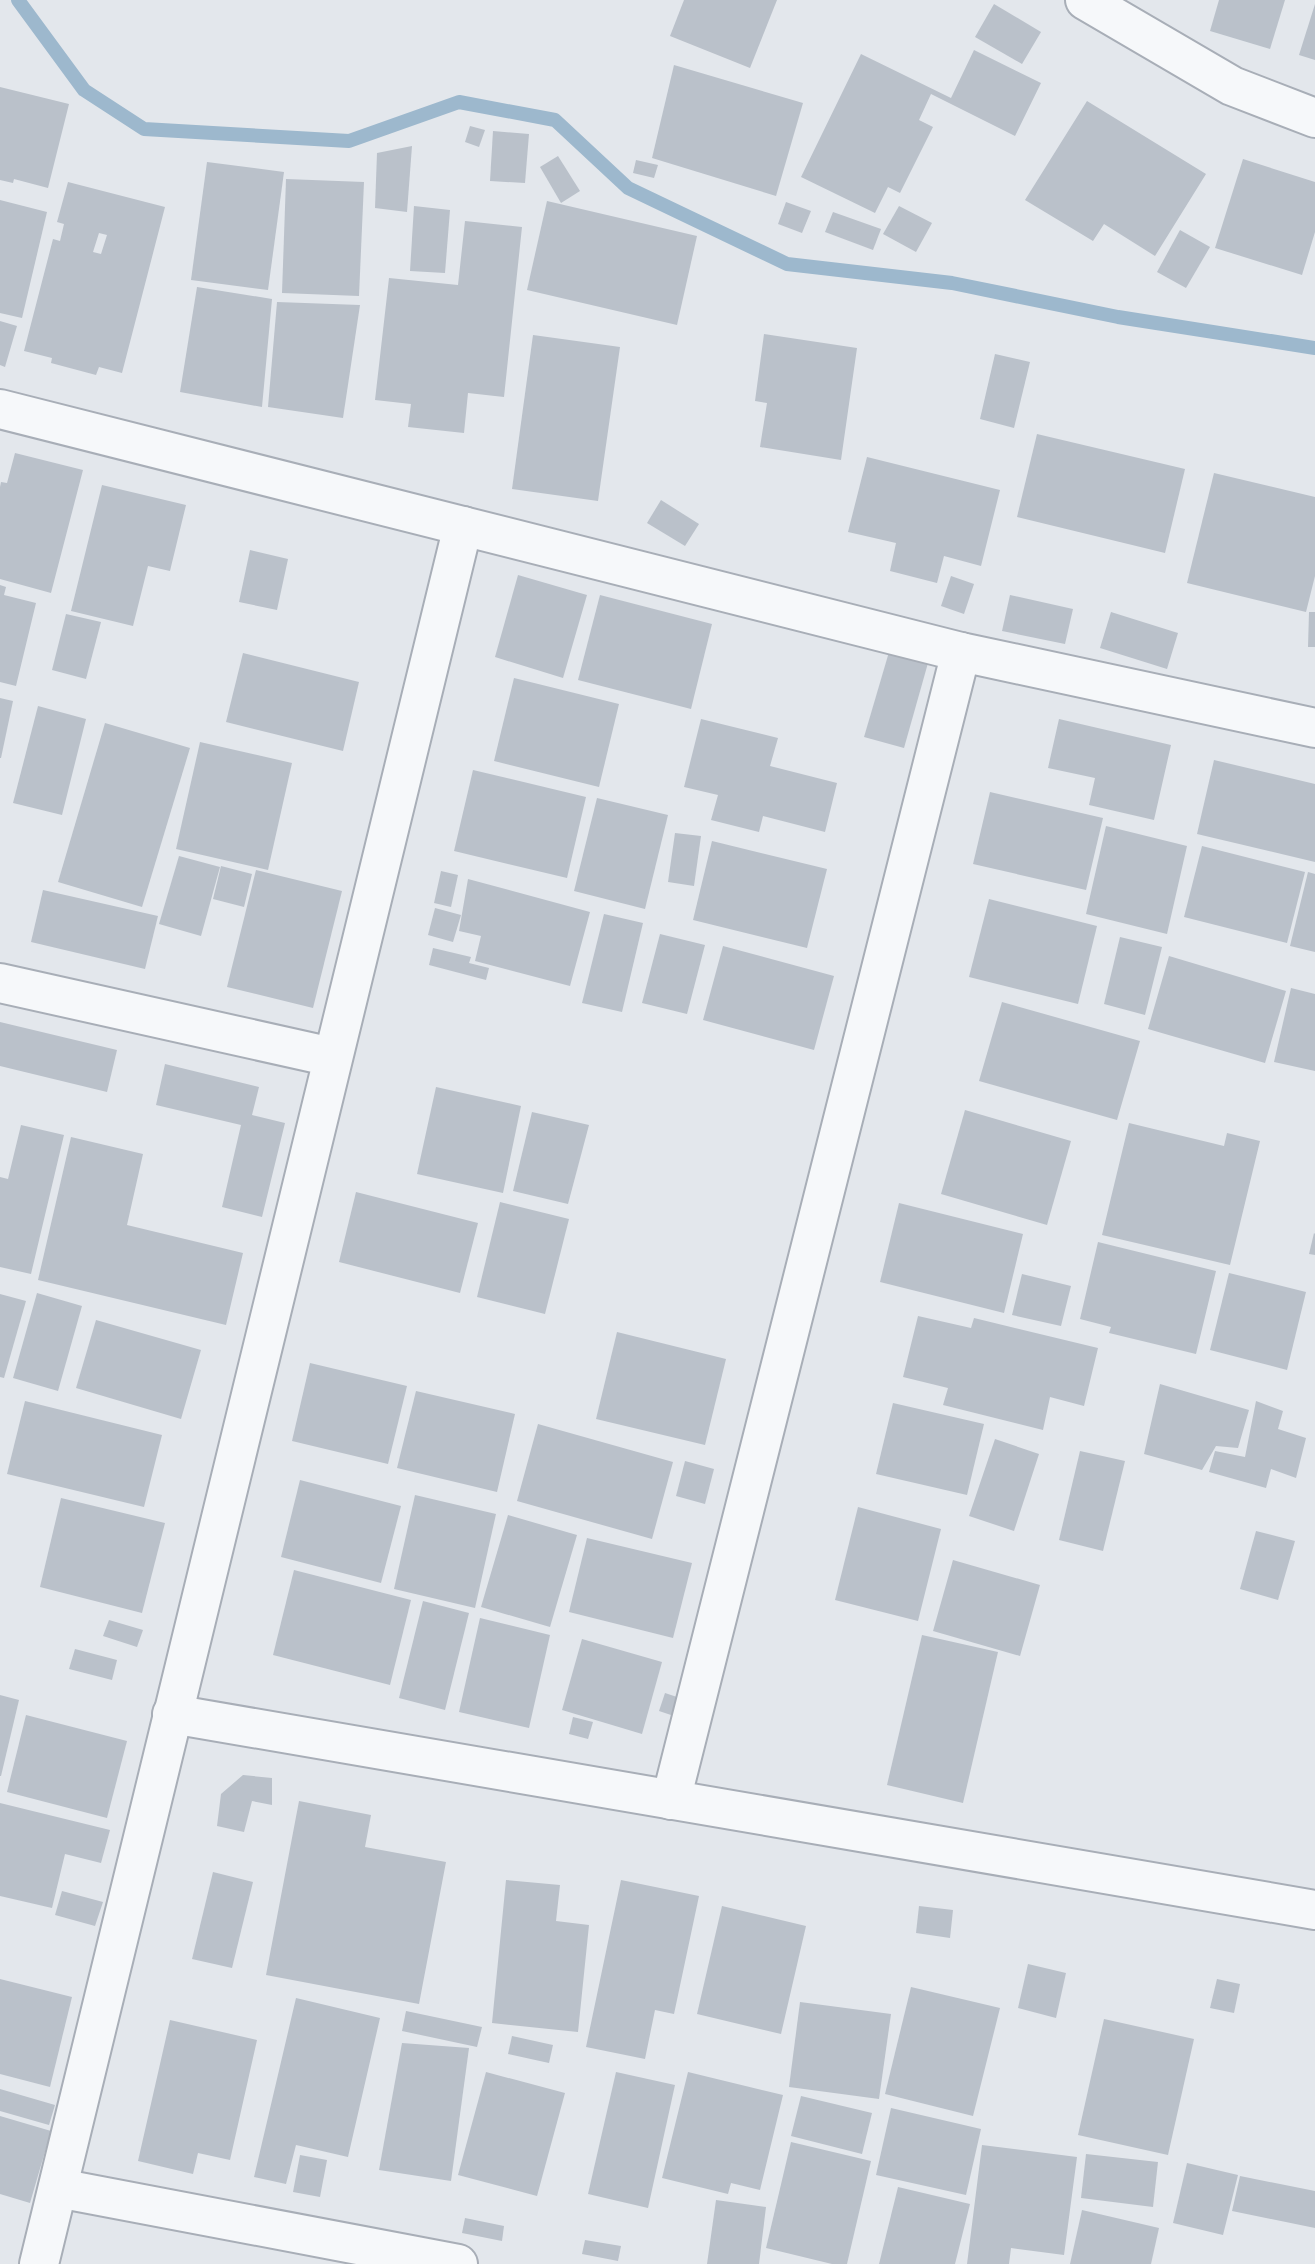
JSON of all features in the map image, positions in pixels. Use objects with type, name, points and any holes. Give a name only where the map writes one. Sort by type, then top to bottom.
[{"type":"street","points":[[1085,0],[1232,86],[1315,118]]},
{"type":"street","points":[[0,409],[961,652],[1315,728]]},
{"type":"street","points":[[39,2264],[463,526]]},
{"type":"street","points":[[671,1800],[961,652]]},
{"type":"street","points":[[0,983],[332,1057]]},
{"type":"street","points":[[172,1714],[1315,1910]]},
{"type":"street","points":[[58,2188],[458,2264]]},
{"type":"building","points":[[684,0],[777,0],[750,68],[670,36]]},
{"type":"building","points":[[1219,0],[1285,0],[1270,49],[1210,31]]},
{"type":"building","points":[[994,4],[1041,32],[1022,64],[975,37]]},
{"type":"building","points":[[1315,4],[1315,60],[1299,55]]},
{"type":"building","points":[[974,50],[1041,83],[1015,136],[931,94],[919,120],[933,127],[900,193],[888,187],[875,213],[801,177],[861,54],[951,98]]},
{"type":"building","points":[[674,65],[803,103],[776,196],[652,158]]},
{"type":"building","points":[[0,87],[69,104],[48,188],[14,179],[13,183],[0,180]]},
{"type":"building","points":[[1087,101],[1206,174],[1155,256],[1104,224],[1093,241],[1025,200]]},
{"type":"building","points":[[470,126],[485,130],[479,147],[465,142]]},
{"type":"building","points":[[493,131],[529,134],[525,183],[490,181]]},
{"type":"building","points":[[412,146],[407,212],[375,208],[377,153]]},
{"type":"building","points":[[558,156],[580,191],[561,203],[540,167]]},
{"type":"building","points":[[1243,159],[1315,182],[1315,232],[1302,275],[1215,248]]},
{"type":"building","points":[[636,160],[658,165],[654,178],[633,173]]},
{"type":"building","points":[[207,162],[284,172],[268,290],[191,280]]},
{"type":"building","points":[[286,179],[364,182],[359,296],[282,293]]},
{"type":"building","points":[[68,182],[165,207],[122,373],[99,367],[96,375],[51,363],[52,358],[24,351],[53,239],[60,241],[64,224],[57,222]],"holes":[[[99,233],[107,235],[101,254],[93,252]]]},
{"type":"building","points":[[0,200],[47,212],[22,318],[0,313]]},
{"type":"building","points":[[547,201],[697,236],[677,325],[527,290]]},
{"type":"building","points":[[786,202],[811,211],[802,233],[778,224]]},
{"type":"building","points":[[414,206],[450,210],[445,273],[410,271]]},
{"type":"building","points":[[899,206],[932,223],[916,252],[883,234]]},
{"type":"building","points":[[833,212],[881,229],[873,250],[825,232]]},
{"type":"building","points":[[465,221],[522,227],[504,397],[468,393],[464,433],[408,427],[411,404],[375,400],[389,278],[458,285]]},
{"type":"building","points":[[1180,230],[1210,247],[1186,288],[1157,272]]},
{"type":"building","points":[[197,287],[272,299],[262,407],[180,392]]},
{"type":"building","points":[[277,302],[360,305],[343,418],[268,407]]},
{"type":"building","points":[[0,321],[17,326],[5,367],[0,365]]},
{"type":"building","points":[[764,334],[857,348],[841,460],[760,447],[767,403],[755,401]]},
{"type":"building","points":[[533,335],[620,347],[598,501],[512,489]]},
{"type":"building","points":[[995,354],[1030,362],[1014,428],[980,419]]},
{"type":"building","points":[[1037,434],[1185,469],[1165,553],[1017,517]]},
{"type":"building","points":[[15,453],[83,470],[51,593],[0,579],[0,487],[1,482],[7,483]]},
{"type":"building","points":[[867,457],[1000,490],[981,566],[944,556],[937,583],[890,571],[896,543],[848,532]]},
{"type":"building","points":[[1214,473],[1315,497],[1315,576],[1306,612],[1187,583]]},
{"type":"building","points":[[102,485],[186,505],[170,571],[148,566],[133,626],[71,611]]},
{"type":"building","points":[[661,500],[699,524],[685,546],[647,523]]},
{"type":"building","points":[[250,550],[288,559],[277,610],[239,602]]},
{"type":"building","points":[[518,575],[587,595],[563,678],[495,657]]},
{"type":"building","points":[[951,576],[974,584],[964,614],[941,606]]},
{"type":"building","points":[[0,585],[6,587],[4,595],[36,603],[16,686],[0,682]]},
{"type":"building","points":[[600,595],[712,624],[691,709],[578,680]]},
{"type":"building","points":[[1010,595],[1073,609],[1065,644],[1002,631]]},
{"type":"building","points":[[1111,612],[1178,633],[1167,669],[1100,648]]},
{"type":"building","points":[[1309,612],[1315,612],[1315,647],[1308,647]]},
{"type":"building","points":[[66,614],[101,622],[86,679],[52,670]]},
{"type":"building","points":[[889,652],[928,663],[904,748],[864,737]]},
{"type":"building","points":[[243,653],[359,682],[343,751],[226,722]]},
{"type":"building","points":[[514,678],[619,704],[599,787],[494,761]]},
{"type":"building","points":[[0,698],[13,701],[1,758],[0,758]]},
{"type":"building","points":[[38,706],[86,719],[62,815],[13,803]]},
{"type":"building","points":[[701,719],[778,738],[770,766],[837,783],[825,832],[763,816],[759,832],[711,820],[718,795],[684,787]]},
{"type":"building","points":[[1059,719],[1171,745],[1154,820],[1089,805],[1095,778],[1048,768]]},
{"type":"building","points":[[105,723],[190,748],[142,907],[58,882]]},
{"type":"building","points":[[200,742],[292,763],[268,870],[176,849]]},
{"type":"building","points":[[1214,760],[1315,784],[1315,862],[1197,834]]},
{"type":"building","points":[[473,770],[586,797],[567,878],[454,851]]},
{"type":"building","points":[[990,792],[1103,818],[1086,890],[973,864]]},
{"type":"building","points":[[597,798],[668,815],[645,909],[574,891]]},
{"type":"building","points":[[1106,826],[1187,846],[1167,934],[1086,914]]},
{"type":"building","points":[[675,833],[701,836],[694,886],[668,882]]},
{"type":"building","points":[[712,841],[827,869],[807,948],[693,920]]},
{"type":"building","points":[[1202,846],[1305,872],[1287,943],[1184,917]]},
{"type":"building","points":[[179,856],[220,867],[201,936],[159,924]]},
{"type":"building","points":[[221,866],[252,874],[244,907],[213,899]]},
{"type":"building","points":[[256,870],[342,891],[313,1008],[227,987]]},
{"type":"building","points":[[441,871],[458,875],[451,907],[434,903]]},
{"type":"building","points":[[1308,872],[1315,874],[1315,952],[1290,946]]},
{"type":"building","points":[[468,879],[590,912],[570,986],[475,961],[481,936],[459,931]]},
{"type":"building","points":[[43,890],[158,916],[145,969],[31,942]]},
{"type":"building","points":[[989,899],[1097,926],[1078,1004],[969,977]]},
{"type":"building","points":[[435,908],[461,915],[453,942],[428,935]]},
{"type":"building","points":[[604,914],[643,923],[622,1012],[582,1003]]},
{"type":"building","points":[[660,934],[705,945],[687,1014],[642,1003]]},
{"type":"building","points":[[1120,937],[1162,947],[1145,1015],[1104,1004]]},
{"type":"building","points":[[723,946],[834,976],[814,1050],[703,1020]]},
{"type":"building","points":[[433,948],[471,957],[469,963],[489,968],[486,980],[429,965]]},
{"type":"building","points":[[1169,956],[1286,991],[1265,1063],[1148,1029]]},
{"type":"building","points":[[1291,988],[1315,994],[1315,1071],[1274,1062]]},
{"type":"building","points":[[1002,1002],[1140,1041],[1117,1120],[979,1081]]},
{"type":"building","points":[[0,1022],[117,1050],[107,1092],[0,1066]]},
{"type":"building","points":[[165,1064],[259,1087],[252,1115],[285,1123],[262,1217],[222,1207],[241,1125],[156,1105]]},
{"type":"building","points":[[436,1087],[521,1106],[503,1193],[417,1174]]},
{"type":"building","points":[[965,1110],[1071,1141],[1047,1225],[941,1194]]},
{"type":"building","points":[[532,1112],[589,1125],[568,1204],[513,1191]]},
{"type":"building","points":[[1129,1123],[1224,1146],[1227,1133],[1260,1141],[1230,1265],[1102,1235]]},
{"type":"building","points":[[21,1125],[64,1135],[31,1274],[0,1267],[0,1177],[8,1179]]},
{"type":"building","points":[[71,1137],[143,1154],[127,1225],[243,1253],[226,1325],[38,1280]]},
{"type":"building","points":[[356,1192],[478,1223],[460,1293],[339,1262]]},
{"type":"building","points":[[500,1202],[569,1219],[545,1314],[477,1297]]},
{"type":"building","points":[[899,1203],[1023,1234],[1004,1313],[880,1282]]},
{"type":"building","points":[[1315,1234],[1315,1255],[1309,1254]]},
{"type":"building","points":[[1098,1242],[1216,1271],[1196,1354],[1109,1333],[1111,1327],[1080,1319]]},
{"type":"building","points":[[1229,1273],[1306,1292],[1287,1370],[1210,1350]]},
{"type":"building","points":[[1022,1274],[1071,1286],[1061,1326],[1012,1315]]},
{"type":"building","points":[[37,1293],[82,1306],[58,1391],[13,1378]]},
{"type":"building","points":[[0,1294],[26,1301],[4,1378],[0,1377]]},
{"type":"building","points":[[918,1316],[971,1328],[974,1318],[1098,1348],[1084,1406],[1050,1397],[1043,1430],[943,1405],[948,1388],[903,1377]]},
{"type":"building","points":[[96,1320],[201,1350],[181,1419],[76,1388]]},
{"type":"building","points":[[617,1332],[726,1359],[705,1445],[596,1419]]},
{"type":"building","points":[[310,1363],[407,1386],[388,1464],[292,1441]]},
{"type":"building","points":[[1160,1384],[1249,1410],[1238,1448],[1216,1446],[1202,1470],[1144,1454]]},
{"type":"building","points":[[416,1391],[515,1414],[497,1492],[397,1468]]},
{"type":"building","points":[[25,1401],[162,1435],[144,1507],[7,1474]]},
{"type":"building","points":[[1256,1401],[1283,1411],[1278,1429],[1306,1438],[1296,1478],[1271,1469],[1266,1488],[1209,1472],[1215,1451],[1245,1457]]},
{"type":"building","points":[[893,1403],[984,1424],[967,1495],[876,1474]]},
{"type":"building","points":[[538,1424],[673,1462],[652,1539],[517,1501]]},
{"type":"building","points":[[995,1439],[1039,1454],[1014,1531],[969,1516]]},
{"type":"building","points":[[1080,1451],[1125,1461],[1103,1551],[1059,1540]]},
{"type":"building","points":[[685,1461],[714,1469],[705,1504],[676,1496]]},
{"type":"building","points":[[300,1480],[401,1506],[381,1583],[281,1557]]},
{"type":"building","points":[[415,1495],[496,1514],[475,1608],[394,1589]]},
{"type":"building","points":[[61,1498],[165,1523],[142,1613],[40,1587]]},
{"type":"building","points":[[858,1507],[941,1529],[918,1621],[835,1600]]},
{"type":"building","points":[[508,1515],[577,1535],[550,1627],[481,1607]]},
{"type":"building","points":[[1256,1531],[1295,1541],[1278,1600],[1240,1589]]},
{"type":"building","points":[[587,1538],[692,1563],[673,1638],[569,1612]]},
{"type":"building","points":[[953,1560],[1040,1585],[1020,1656],[933,1631]]},
{"type":"building","points":[[294,1570],[411,1600],[390,1685],[273,1655]]},
{"type":"building","points":[[423,1601],[469,1613],[445,1710],[399,1698]]},
{"type":"building","points":[[480,1618],[550,1635],[529,1728],[459,1712]]},
{"type":"building","points":[[109,1620],[143,1630],[137,1647],[103,1636]]},
{"type":"building","points":[[922,1635],[998,1652],[963,1803],[887,1785]]},
{"type":"building","points":[[582,1639],[662,1662],[642,1734],[562,1710]]},
{"type":"building","points":[[75,1649],[117,1660],[112,1680],[69,1669]]},
{"type":"building","points":[[665,1693],[680,1698],[674,1716],[659,1711]]},
{"type":"building","points":[[0,1695],[19,1700],[1,1776],[0,1776]]},
{"type":"building","points":[[26,1715],[127,1741],[107,1818],[7,1792]]},
{"type":"building","points":[[573,1717],[593,1722],[588,1739],[569,1734]]},
{"type":"building","points":[[243,1775],[272,1778],[272,1805],[252,1801],[244,1832],[217,1826],[221,1794]]},
{"type":"building","points":[[299,1801],[371,1815],[365,1847],[446,1862],[419,2004],[266,1975]]},
{"type":"building","points":[[0,1803],[110,1830],[101,1863],[65,1854],[52,1908],[0,1896]]},
{"type":"building","points":[[213,1872],[253,1882],[232,1968],[192,1959]]},
{"type":"building","points":[[506,1880],[560,1885],[556,1921],[589,1925],[578,2032],[492,2023]]},
{"type":"building","points":[[621,1880],[699,1896],[674,2014],[655,2010],[645,2059],[586,2047]]},
{"type":"building","points":[[62,1891],[103,1902],[95,1926],[55,1915]]},
{"type":"building","points":[[722,1906],[806,1926],[781,2034],[697,2014]]},
{"type":"building","points":[[919,1906],[953,1910],[950,1938],[916,1933]]},
{"type":"building","points":[[1028,1964],[1066,1973],[1056,2018],[1018,2008]]},
{"type":"building","points":[[0,1979],[72,1997],[50,2087],[0,2074]]},
{"type":"building","points":[[1217,1979],[1240,1984],[1234,2013],[1210,2008]]},
{"type":"building","points":[[911,1987],[1000,2008],[973,2116],[885,2094]]},
{"type":"building","points":[[296,1998],[380,2018],[348,2157],[296,2145],[286,2184],[254,2177]]},
{"type":"building","points":[[800,2002],[891,2014],[879,2099],[789,2087]]},
{"type":"building","points":[[406,2011],[482,2027],[477,2047],[402,2031]]},
{"type":"building","points":[[1104,2019],[1194,2039],[1168,2155],[1078,2135]]},
{"type":"building","points":[[170,2020],[257,2040],[230,2160],[198,2153],[193,2174],[138,2161]]},
{"type":"building","points":[[512,2036],[553,2045],[549,2063],[508,2054]]},
{"type":"building","points":[[402,2043],[469,2048],[451,2181],[379,2170]]},
{"type":"building","points":[[486,2072],[565,2093],[537,2196],[458,2175]]},
{"type":"building","points":[[616,2072],[675,2085],[648,2208],[588,2194]]},
{"type":"building","points":[[688,2072],[783,2095],[760,2190],[731,2183],[728,2194],[662,2178]]},
{"type":"building","points":[[0,2089],[55,2105],[49,2125],[0,2111]]},
{"type":"building","points":[[801,2096],[872,2113],[862,2154],[791,2136]]},
{"type":"building","points":[[891,2108],[981,2129],[966,2195],[876,2175]]},
{"type":"building","points":[[0,2116],[51,2131],[30,2203],[0,2194]]},
{"type":"building","points":[[791,2142],[871,2161],[847,2264],[832,2264],[766,2248]]},
{"type":"building","points":[[982,2145],[1077,2157],[1064,2255],[1011,2248],[1009,2264],[967,2264]]},
{"type":"building","points":[[1086,2154],[1158,2162],[1153,2207],[1081,2198]]},
{"type":"building","points":[[300,2155],[327,2160],[320,2197],[293,2192]]},
{"type":"building","points":[[1187,2163],[1238,2175],[1223,2235],[1173,2223]]},
{"type":"building","points":[[1240,2176],[1315,2191],[1315,2228],[1232,2211]]},
{"type":"building","points":[[898,2187],[970,2204],[955,2264],[879,2264]]},
{"type":"building","points":[[716,2200],[766,2207],[759,2264],[707,2264]]},
{"type":"building","points":[[1082,2210],[1159,2228],[1151,2264],[1070,2264]]},
{"type":"building","points":[[465,2218],[504,2226],[502,2241],[462,2233]]},
{"type":"building","points":[[585,2240],[621,2246],[618,2261],[582,2254]]},
{"type":"waterway","points":[[18,0],[84,90],[144,129],[349,141],[459,102],[555,120],[628,188],[787,264],[952,283],[1118,317],[1315,348]]}]
